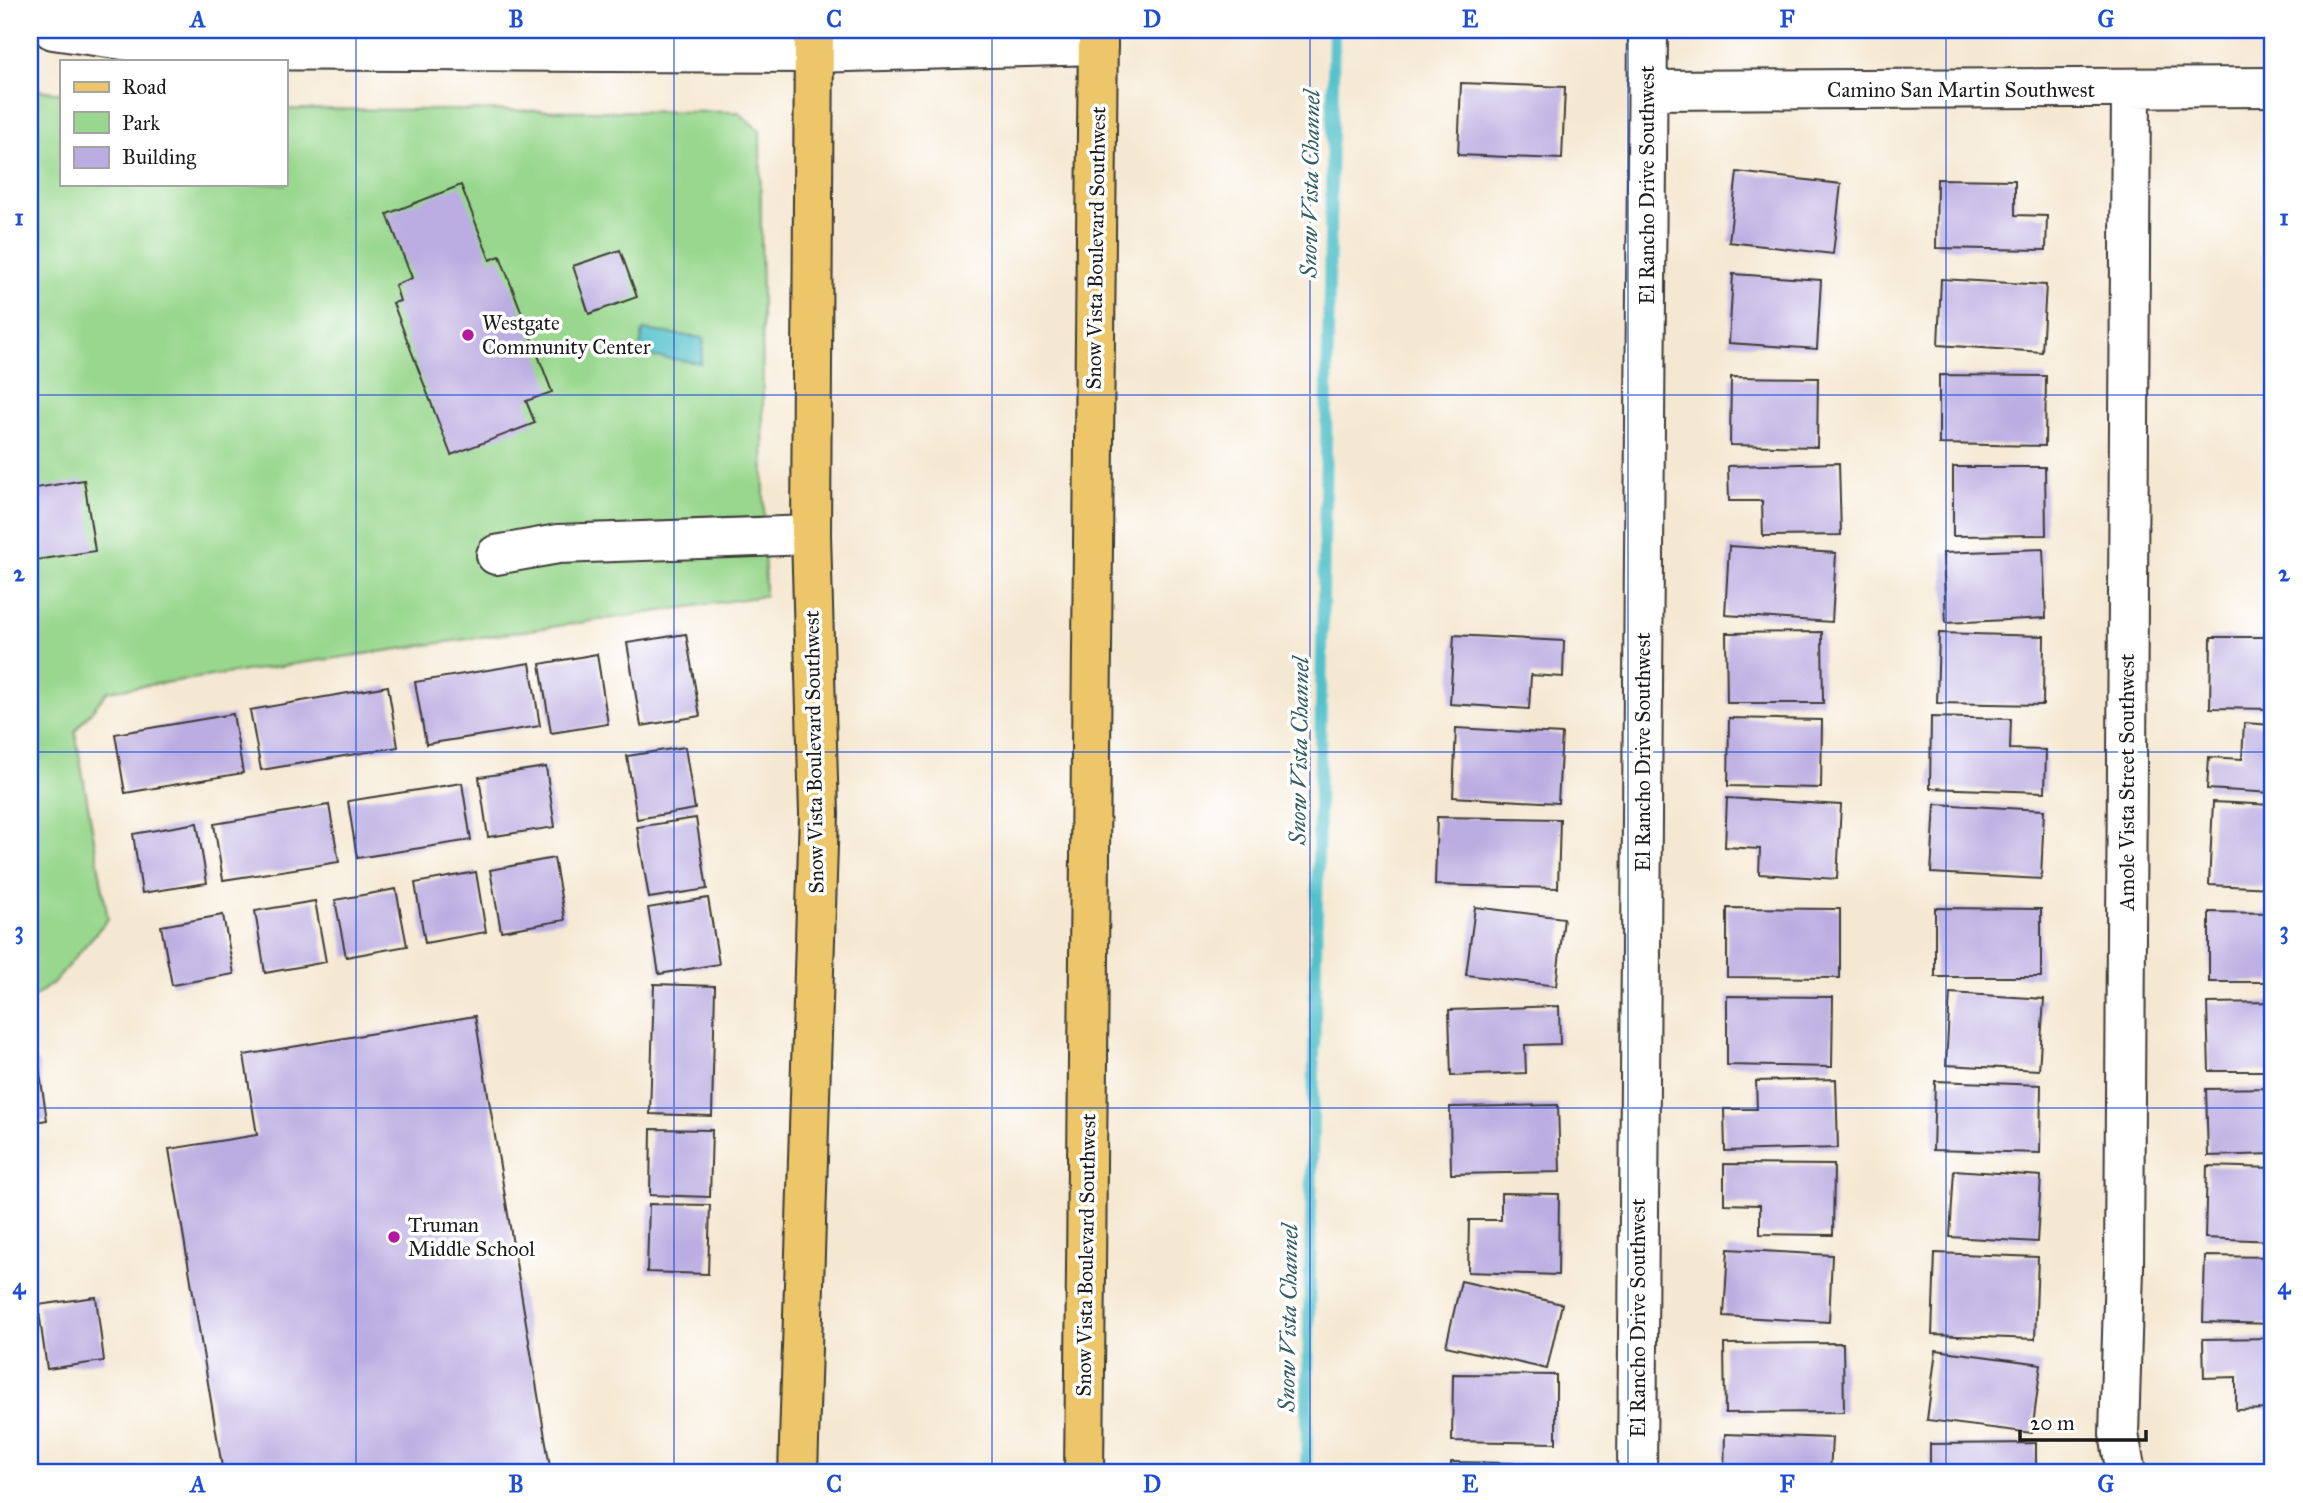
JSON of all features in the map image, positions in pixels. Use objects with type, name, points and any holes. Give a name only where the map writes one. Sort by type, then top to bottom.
[{"type":"main road","name":"Snow Vista Boulevard Southwest","points":[[1084,1473],[1098,38]]},
{"type":"main road","name":"Snow Vista Boulevard Southwest","points":[[798,1473],[819,814],[811,535],[814,41]]},
{"type":"street","points":[[53,30],[192,50],[1098,38]]},
{"type":"street","name":"El Rancho Drive Southwest","points":[[1637,1473],[1648,30]]},
{"type":"street","name":"Camino San Martin Southwest","points":[[1648,90],[2273,87]]},
{"type":"street","name":"Amole Vista Street Southwest","points":[[2126,1473],[2119,1434],[2124,1269],[2131,89]]},
{"type":"street","points":[[496,555],[558,544],[811,535]]},
{"type":"green space","points":[[30,89],[60,93],[60,186],[287,186],[287,109],[738,112],[760,131],[765,596],[108,691],[75,731],[108,919],[54,982],[30,1000]]},
{"type":"water","points":[[643,330],[704,338],[701,363],[639,355]]},
{"type":"building","points":[[1461,83],[1565,87],[1562,159],[1458,155]]},
{"type":"building","points":[[1737,172],[1841,184],[1833,254],[1729,242]]},
{"type":"building","points":[[1937,179],[2015,180],[2015,215],[2047,216],[2046,250],[1936,248]]},
{"type":"building","name":"Westgate Community Center","points":[[461,185],[490,260],[500,256],[552,392],[526,401],[535,423],[451,455],[393,303],[400,301],[395,285],[412,278],[387,214]]},
{"type":"building","points":[[620,250],[637,297],[589,314],[573,266]]},
{"type":"building","points":[[1733,274],[1821,280],[1817,349],[1729,343]]},
{"type":"building","points":[[1941,279],[2046,285],[2042,352],[1938,345]]},
{"type":"building","points":[[1939,375],[2046,376],[2045,446],[1939,444]]},
{"type":"building","points":[[1731,377],[1818,378],[1817,447],[1730,445]]},
{"type":"building","points":[[1839,463],[1841,535],[1763,536],[1762,501],[1729,501],[1728,466]]},
{"type":"building","points":[[1953,467],[2045,467],[2046,535],[1953,536]]},
{"type":"building","points":[[84,480],[95,551],[30,561],[30,489]]},
{"type":"building","points":[[1729,546],[1836,553],[1832,622],[1725,615]]},
{"type":"building","points":[[2043,549],[2046,618],[1946,623],[1943,553]]},
{"type":"building","points":[[1822,632],[1823,703],[1727,703],[1726,633]]},
{"type":"building","points":[[1939,633],[2044,636],[2043,705],[1937,703]]},
{"type":"building","points":[[686,634],[700,716],[641,726],[627,643]]},
{"type":"building","points":[[1454,635],[1564,641],[1563,677],[1531,675],[1529,709],[1450,704]]},
{"type":"building","points":[[2211,637],[2273,637],[2273,709],[2210,708]]},
{"type":"building","points":[[597,654],[608,724],[551,733],[540,664]]},
{"type":"building","points":[[530,663],[540,726],[426,744],[415,682]]},
{"type":"building","points":[[388,686],[398,747],[261,770],[250,710]]},
{"type":"building","points":[[233,714],[243,773],[125,793],[115,734]]},
{"type":"building","points":[[1931,717],[2011,719],[2010,749],[2046,750],[2045,792],[1930,788]]},
{"type":"building","points":[[1729,718],[1822,720],[1821,788],[1728,786]]},
{"type":"building","points":[[2244,723],[2273,725],[2273,793],[2207,789],[2209,757],[2242,759]]},
{"type":"building","points":[[1456,728],[1562,734],[1558,803],[1453,797]]},
{"type":"building","points":[[685,747],[695,809],[637,819],[627,756]]},
{"type":"building","points":[[546,767],[555,827],[488,837],[479,777]]},
{"type":"building","points":[[462,783],[471,840],[357,858],[348,801]]},
{"type":"building","points":[[1727,798],[1841,805],[1837,879],[1759,874],[1760,849],[1725,847]]},
{"type":"building","points":[[2213,802],[2273,805],[2273,888],[2209,885]]},
{"type":"building","points":[[1935,804],[2044,810],[2041,879],[1931,873]]},
{"type":"building","points":[[329,805],[339,862],[223,880],[214,824]]},
{"type":"building","points":[[1437,817],[1560,819],[1558,888],[1435,885]]},
{"type":"building","points":[[696,818],[707,889],[649,898],[637,827]]},
{"type":"building","points":[[197,823],[207,883],[142,893],[133,834]]},
{"type":"building","points":[[554,858],[565,920],[501,931],[490,870]]},
{"type":"building","points":[[476,872],[486,932],[425,943],[415,883]]},
{"type":"building","points":[[396,889],[407,946],[346,957],[335,900]]},
{"type":"building","points":[[708,898],[719,964],[659,974],[648,908]]},
{"type":"building","points":[[315,901],[326,962],[265,973],[255,911]]},
{"type":"building","points":[[1475,907],[1564,918],[1556,986],[1466,975]]},
{"type":"building","points":[[1727,908],[1840,909],[1840,978],[1727,977]]},
{"type":"building","points":[[1935,908],[2041,909],[2041,977],[1935,977]]},
{"type":"building","points":[[2209,912],[2273,913],[2273,982],[2209,982]]},
{"type":"building","points":[[223,915],[234,974],[172,985],[161,926]]},
{"type":"building","points":[[654,984],[715,986],[712,1116],[650,1114]]},
{"type":"building","points":[[1950,993],[2044,999],[2039,1070],[1946,1065]]},
{"type":"building","points":[[1727,996],[1833,997],[1832,1067],[1727,1065]]},
{"type":"building","points":[[2273,1002],[2273,1071],[2209,1071],[2207,1003]]},
{"type":"building","points":[[1559,1006],[1560,1044],[1525,1045],[1526,1073],[1451,1076],[1449,1010]]},
{"type":"building","points":[[475,1016],[551,1473],[223,1473],[169,1149],[257,1135],[244,1055]]},
{"type":"building","points":[[38,1061],[47,1120],[30,1123],[30,1063]]},
{"type":"building","points":[[1836,1079],[1838,1148],[1725,1151],[1724,1109],[1757,1109],[1756,1081]]},
{"type":"building","points":[[1935,1081],[2041,1085],[2040,1153],[1933,1150]]},
{"type":"building","points":[[2273,1088],[2273,1154],[2208,1156],[2206,1089]]},
{"type":"building","points":[[1558,1105],[1560,1172],[1451,1174],[1450,1107]]},
{"type":"building","points":[[651,1129],[712,1130],[710,1197],[650,1195]]},
{"type":"building","points":[[1724,1164],[1834,1165],[1833,1235],[1760,1234],[1760,1205],[1724,1204]]},
{"type":"building","points":[[2207,1166],[2273,1168],[2273,1241],[2205,1238]]},
{"type":"building","points":[[1954,1170],[2041,1176],[2037,1242],[1950,1237]]},
{"type":"building","points":[[1501,1193],[1559,1194],[1558,1275],[1468,1272],[1469,1220],[1501,1220]]},
{"type":"building","points":[[649,1204],[710,1205],[708,1274],[647,1272]]},
{"type":"building","points":[[1728,1249],[1832,1255],[1829,1322],[1724,1316]]},
{"type":"building","points":[[1935,1253],[2038,1257],[2035,1339],[1932,1335]]},
{"type":"building","points":[[2205,1256],[2273,1257],[2273,1324],[2203,1322]]},
{"type":"building","points":[[1461,1281],[1562,1304],[1547,1369],[1446,1346]]},
{"type":"building","points":[[96,1297],[104,1361],[47,1369],[38,1305]]},
{"type":"building","points":[[2273,1338],[2273,1409],[2236,1410],[2236,1377],[2204,1378],[2203,1339]]},
{"type":"building","points":[[1843,1343],[1844,1412],[1725,1413],[1724,1344]]},
{"type":"building","points":[[1936,1350],[2041,1364],[2032,1433],[1927,1420]]},
{"type":"building","points":[[1453,1374],[1556,1375],[1556,1443],[1452,1441]]},
{"type":"building","points":[[1725,1434],[1832,1438],[1830,1473],[1724,1473]]},
{"type":"building","points":[[2036,1443],[2036,1473],[1930,1473],[1930,1444]]},
{"type":"building","points":[[1451,1462],[1559,1464],[1559,1473],[1451,1473]]},
{"type":"waterway","name":"Snow Vista Channel","points":[[1306,1473],[1334,30]]},
{"type":"place","name":"Westgate Community Center","points":[[468,335]]},
{"type":"place","name":"Truman Middle School","points":[[394,1237]]}]
